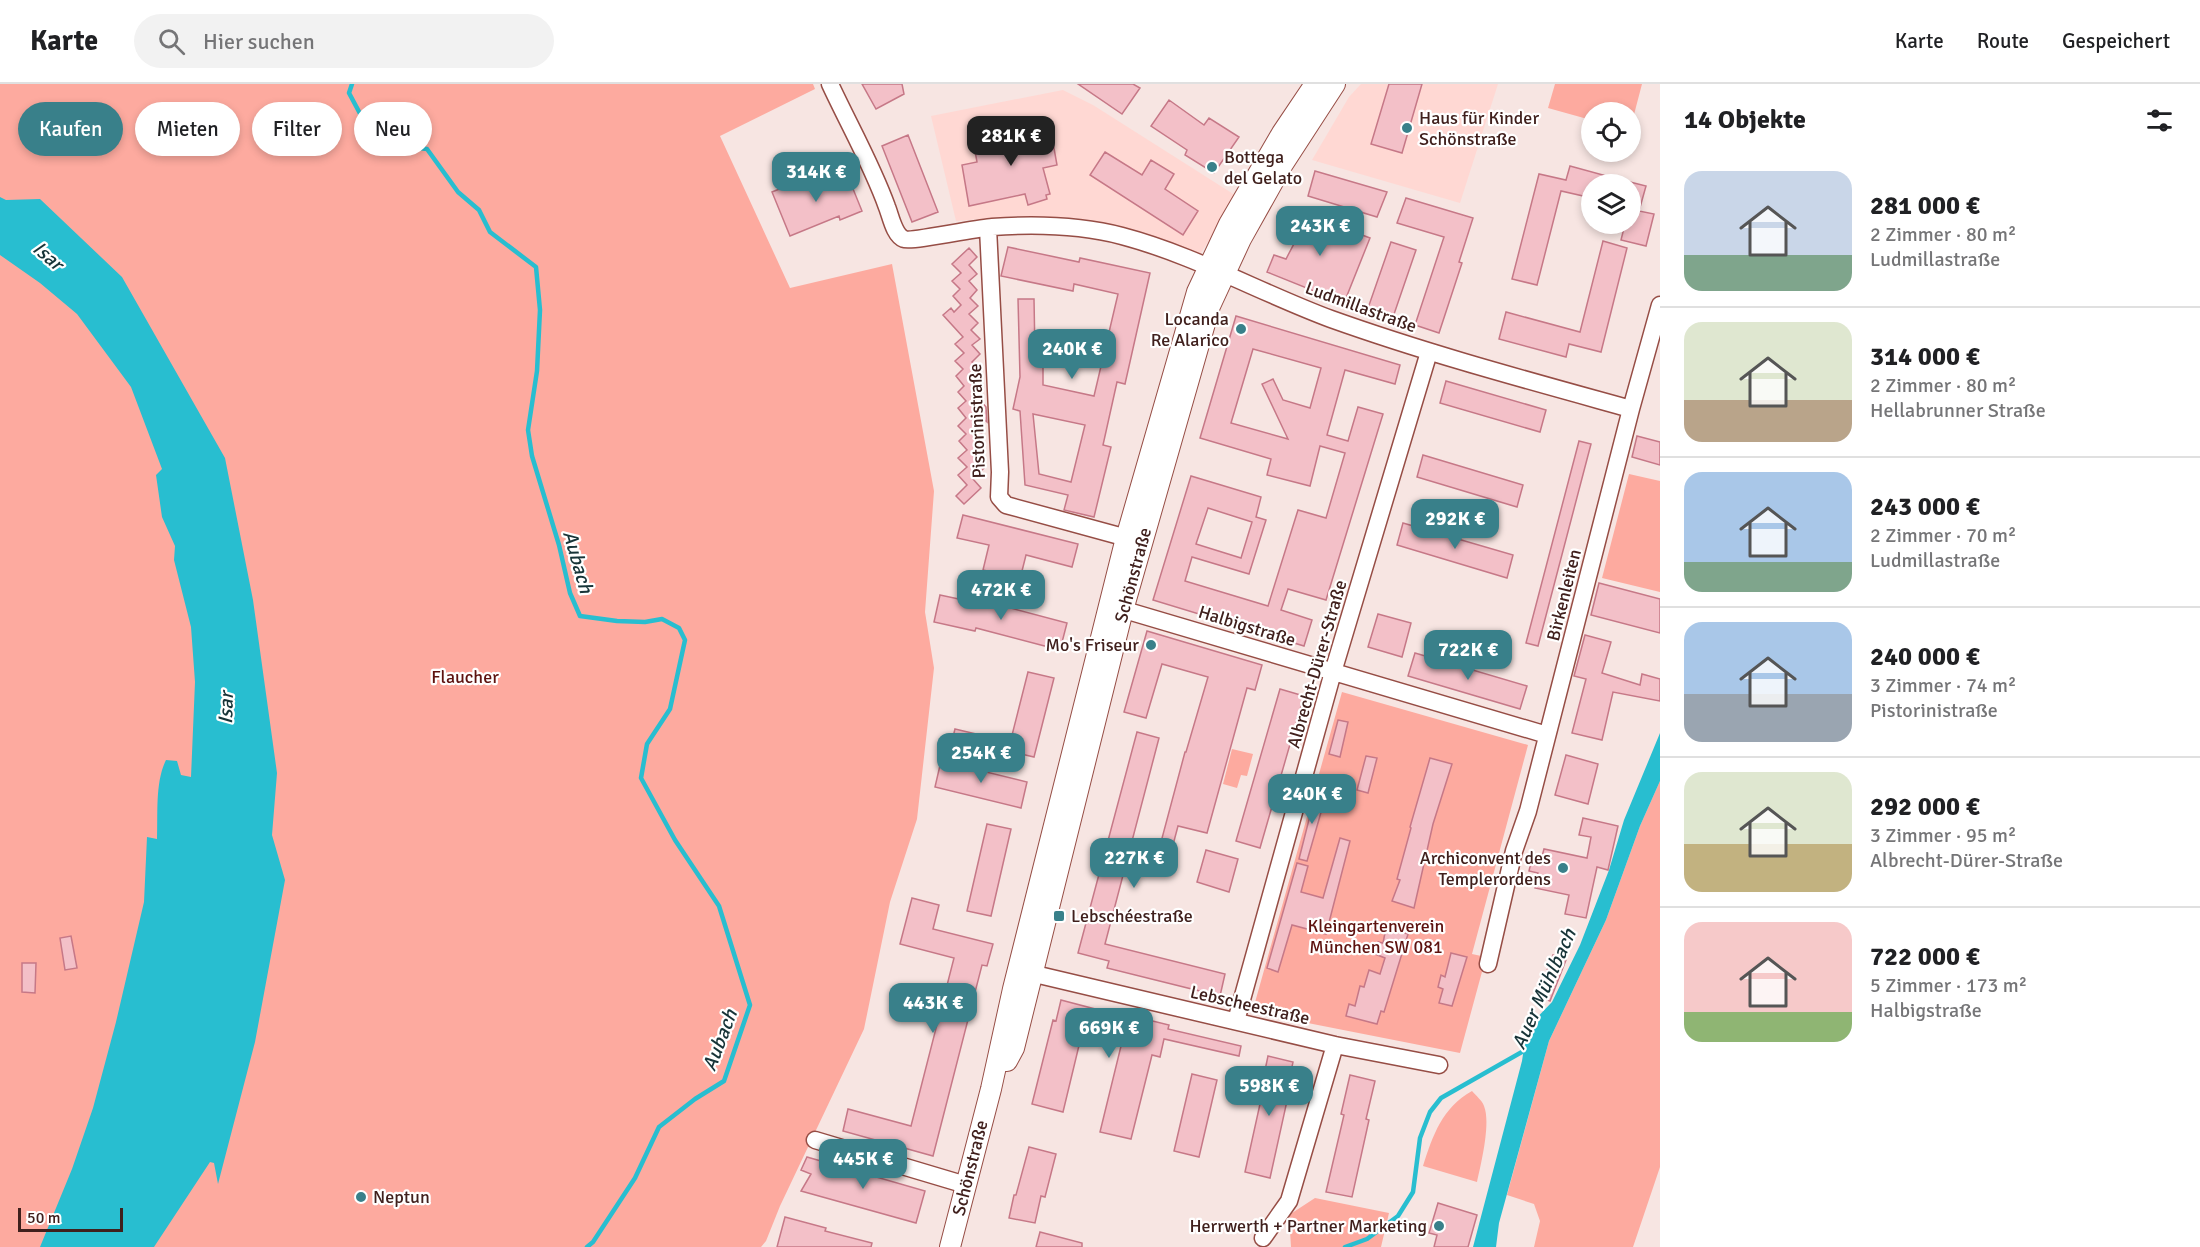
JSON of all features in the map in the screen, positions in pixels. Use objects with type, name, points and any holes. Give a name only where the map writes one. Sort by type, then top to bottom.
[{"type":"street","name":"Ludmillastraße","points":[[830,84],[882,193],[896,232],[903,239],[913,240],[954,232],[1018,225],[1078,227],[1122,236],[1216,270],[1328,318],[1429,352],[1631,409]]},
{"type":"street","name":"Schönstraße","points":[[950,1247],[991,1089],[1014,1048],[1025,972],[1116,607],[1134,540],[1210,306],[1216,270],[1283,164],[1328,85]]},
{"type":"street","name":"Pistorinistraße","points":[[988,228],[1000,472],[999,497],[1006,505],[1134,540]]},
{"type":"street","name":"Birkenleiten","points":[[1488,964],[1515,850],[1528,811],[1631,409],[1660,305]]},
{"type":"street","name":"Albrecht-Dürer-Straße","points":[[1236,1022],[1333,672],[1429,352]]},
{"type":"street","name":"Halbigstraße","points":[[1116,607],[1547,735]]},
{"type":"street","name":"Lebscheestraße","points":[[1025,972],[1335,1045],[1439,1065]]},
{"type":"street","points":[[1263,1238],[1289,1201],[1335,1045]]},
{"type":"street","points":[[815,1140],[966,1185]]},
{"type":"shaded area","name":"Haus für Kinder Schönstraße","points":[[1361,84],[1498,84],[1460,203],[1312,160],[1349,97]]},
{"type":"shaded area","points":[[1063,90],[1093,105],[1238,197],[1200,254],[1123,227],[1077,218],[1018,216],[956,221],[931,116]]},
{"type":"green space","name":"Flaucher","points":[[0,84],[813,84],[815,89],[720,136],[790,288],[892,264],[934,491],[925,612],[934,668],[917,819],[890,902],[864,1029],[780,1206],[766,1241],[761,1247],[0,1247]]},
{"type":"green space","points":[[1555,84],[1642,84],[1637,102],[1581,102],[1581,117],[1548,108]]},
{"type":"green space","points":[[1629,474],[1660,481],[1660,592],[1602,578]]},
{"type":"green space","name":"Kleingartenverein München SW 081","points":[[1342,692],[1528,745],[1472,954],[1486,957],[1460,1053],[1257,1013],[1254,1006]]},
{"type":"green space","points":[[1232,749],[1253,754],[1247,776],[1241,775],[1237,788],[1223,784]]},
{"type":"green space","points":[[1660,781],[1660,1167],[1633,1247],[1534,1247],[1540,1221],[1534,1204],[1507,1195],[1549,1041],[1606,920],[1640,826]]},
{"type":"green space","points":[[1472,1091],[1483,1104],[1486,1113],[1485,1144],[1477,1182],[1423,1166],[1440,1123],[1453,1106]]},
{"type":"green space","points":[[1315,1198],[1389,1213],[1381,1247],[1291,1247],[1289,1215]]},
{"type":"water","name":"Isar","points":[[0,197],[6,200],[40,199],[122,277],[225,458],[253,600],[277,773],[272,835],[285,880],[255,1042],[218,1184],[214,1163],[210,1162],[154,1247],[40,1247],[72,1169],[93,1108],[116,1022],[144,902],[147,837],[157,839],[160,778],[166,760],[177,761],[181,775],[191,777],[195,682],[191,627],[174,560],[175,546],[162,517],[156,475],[162,469],[131,387],[77,314],[40,283],[0,255]]},
{"type":"water","points":[[1660,733],[1660,781],[1640,826],[1606,920],[1549,1041],[1499,1223],[1496,1247],[1473,1247],[1522,1061],[1527,1028],[1552,1002],[1580,945],[1609,870],[1624,820]]},
{"type":"building","points":[[862,84],[902,84],[904,94],[876,109]]},
{"type":"building","points":[[1078,84],[1133,84],[1140,88],[1122,114]]},
{"type":"building","points":[[1389,84],[1422,84],[1402,153],[1371,144]]},
{"type":"building","points":[[1169,100],[1204,125],[1209,118],[1239,137],[1214,173],[1185,155],[1187,150],[1151,126]]},
{"type":"building","points":[[1050,126],[1057,165],[1043,168],[1050,194],[1046,195],[1047,199],[1028,205],[1025,194],[969,206],[962,165],[977,162],[973,140]]},
{"type":"building","points":[[908,135],[938,212],[912,222],[882,146]]},
{"type":"building","points":[[1105,152],[1142,175],[1151,160],[1174,174],[1165,189],[1198,211],[1183,235],[1090,175]]},
{"type":"building","points":[[1570,166],[1599,174],[1581,174],[1581,196],[1561,191],[1537,285],[1512,279],[1539,174],[1566,180]]},
{"type":"building","points":[[1315,171],[1387,192],[1377,217],[1308,196]]},
{"type":"building","points":[[847,174],[862,211],[840,220],[839,216],[790,236],[772,192],[809,177],[813,187]]},
{"type":"building","points":[[1641,185],[1646,186],[1641,204]]},
{"type":"building","points":[[1406,198],[1473,218],[1459,262],[1462,263],[1439,333],[1415,325],[1444,237],[1397,223]]},
{"type":"building","points":[[1291,207],[1309,215],[1307,220],[1338,236],[1341,227],[1370,238],[1344,303],[1267,272],[1274,255],[1286,259],[1298,236],[1280,228]]},
{"type":"building","points":[[1641,211],[1654,214],[1646,246],[1621,240],[1622,234],[1641,234]]},
{"type":"building","points":[[1603,241],[1627,248],[1601,352],[1569,344],[1566,357],[1499,339],[1506,312],[1580,332]]},
{"type":"building","points":[[1391,242],[1416,250],[1392,320],[1367,311]]},
{"type":"building","points":[[1008,247],[1079,262],[1080,258],[1150,273],[1125,384],[1117,382],[1103,445],[1111,447],[1094,517],[1064,510],[1068,495],[1025,485],[1020,411],[1013,409],[1020,377],[1018,299],[1034,299],[1035,354],[1043,354],[1043,385],[1094,396],[1118,294],[1074,284],[1073,291],[1001,276]],"holes":[[[1033,414],[1085,425],[1071,482],[1039,474]]]},
{"type":"building","points":[[969,248],[977,257],[969,265],[977,274],[969,281],[977,290],[970,298],[978,306],[969,314],[978,323],[971,330],[980,339],[972,345],[980,354],[972,362],[980,370],[973,378],[982,387],[974,393],[986,407],[987,422],[974,410],[983,419],[974,427],[983,435],[976,443],[984,451],[975,459],[984,468],[973,479],[981,488],[964,504],[956,496],[967,485],[958,475],[967,467],[958,458],[967,450],[959,441],[966,434],[958,426],[966,418],[958,408],[966,401],[958,392],[964,386],[956,376],[963,369],[955,361],[964,353],[955,344],[963,337],[943,315],[951,308],[954,312],[961,305],[953,296],[960,289],[952,281],[961,273],[952,264]]},
{"type":"building","points":[[1236,316],[1400,365],[1395,384],[1345,370],[1327,435],[1348,441],[1358,407],[1383,414],[1326,600],[1288,589],[1281,610],[1312,620],[1304,646],[1153,600],[1191,476],[1261,497],[1256,517],[1266,520],[1249,574],[1192,557],[1185,581],[1268,606],[1298,510],[1326,518],[1345,453],[1320,446],[1310,486],[1267,475],[1271,459],[1200,438]],"holes":[[[1253,349],[1321,368],[1310,408],[1283,400],[1273,379],[1262,384],[1288,439],[1231,423]],[[1208,508],[1252,522],[1241,558],[1196,544]]]},
{"type":"building","points":[[1446,381],[1546,410],[1540,432],[1440,403]]},
{"type":"building","points":[[1637,436],[1660,442],[1660,465],[1632,457]]},
{"type":"building","points":[[1579,441],[1591,444],[1538,646],[1526,643]]},
{"type":"building","points":[[1423,455],[1523,485],[1517,507],[1417,477]]},
{"type":"building","points":[[963,515],[1078,544],[1072,567],[1026,555],[1020,579],[983,570],[989,545],[957,538]]},
{"type":"building","points":[[1403,523],[1513,555],[1507,578],[1397,545]]},
{"type":"building","points":[[1599,583],[1660,599],[1660,633],[1591,615]]},
{"type":"building","points":[[940,595],[982,604],[984,601],[1067,623],[1060,650],[976,628],[975,631],[934,622]]},
{"type":"building","points":[[1378,614],[1411,623],[1402,657],[1368,647]]},
{"type":"building","points":[[1147,631],[1262,665],[1255,690],[1247,688],[1207,833],[1178,826],[1165,875],[1153,872],[1208,677],[1162,664],[1146,718],[1124,712]]},
{"type":"building","points":[[1585,635],[1611,642],[1602,673],[1640,685],[1642,674],[1660,679],[1660,701],[1613,692],[1602,740],[1572,733],[1586,679],[1574,676]]},
{"type":"building","points":[[1415,653],[1527,686],[1520,709],[1408,676]]},
{"type":"building","points":[[1028,672],[1054,678],[1034,757],[1008,751]]},
{"type":"building","points":[[1280,689],[1304,696],[1260,848],[1236,841]]},
{"type":"building","points":[[1338,720],[1348,722],[1340,757],[1329,754]]},
{"type":"building","points":[[955,729],[989,737],[986,749],[952,741]]},
{"type":"building","points":[[1137,732],[1159,738],[1105,944],[1225,974],[1220,996],[1107,968],[1109,961],[1078,953]]},
{"type":"building","points":[[1566,755],[1598,764],[1588,804],[1555,795]]},
{"type":"building","points":[[1366,756],[1377,758],[1368,793],[1357,790]]},
{"type":"building","points":[[1430,758],[1452,764],[1433,824],[1414,908],[1392,901],[1400,880],[1397,879]]},
{"type":"building","points":[[941,761],[1027,782],[1021,808],[935,787]]},
{"type":"building","points":[[1316,792],[1326,795],[1307,861],[1299,859]]},
{"type":"building","name":"Archiconvent des Templerordens","points":[[1583,818],[1618,826],[1608,870],[1597,867],[1586,918],[1565,914],[1569,895],[1535,888],[1538,873],[1529,871],[1532,858],[1541,860],[1544,849],[1587,858],[1591,837],[1579,835]]},
{"type":"building","points":[[987,824],[1011,829],[991,916],[967,911]]},
{"type":"building","points":[[1340,838],[1350,841],[1326,934],[1292,925],[1278,972],[1267,968],[1297,863],[1308,866],[1301,892],[1323,898]]},
{"type":"building","points":[[1206,850],[1238,859],[1229,892],[1197,882]]},
{"type":"building","points":[[912,898],[939,905],[933,929],[993,944],[987,966],[982,965],[933,1156],[843,1131],[848,1109],[911,1126],[954,958],[900,944]]},
{"type":"building","points":[[1386,928],[1408,934],[1384,1012],[1381,1011],[1377,1024],[1346,1016],[1349,1004],[1355,1006],[1360,986],[1364,987],[1369,970],[1380,974],[1385,958],[1375,954],[1378,942],[1383,943]]},
{"type":"building","points":[[71,936],[77,968],[65,970],[60,938]]},
{"type":"building","points":[[1451,953],[1467,957],[1452,1006],[1439,1003],[1443,989],[1438,987],[1441,975],[1445,977]]},
{"type":"building","points":[[1553,955],[1566,960],[1550,1001],[1537,996]]},
{"type":"building","points":[[22,963],[36,963],[35,993],[22,992]]},
{"type":"building","points":[[1061,1000],[1169,1025],[1168,1029],[1241,1046],[1239,1056],[1164,1039],[1160,1057],[1152,1055],[1131,1139],[1100,1132],[1122,1042],[1082,1033],[1063,1112],[1032,1104],[1053,1020],[1056,1021]]},
{"type":"building","points":[[1268,1056],[1293,1062],[1270,1178],[1245,1172]]},
{"type":"building","points":[[1192,1074],[1217,1080],[1199,1157],[1174,1151]]},
{"type":"building","points":[[1350,1075],[1375,1081],[1352,1197],[1326,1192],[1344,1115],[1341,1114]]},
{"type":"building","points":[[1029,1147],[1056,1154],[1045,1197],[1041,1196],[1035,1223],[1009,1218]]},
{"type":"building","points":[[807,1157],[925,1191],[916,1223],[801,1191],[811,1174],[801,1170]]},
{"type":"building","points":[[1438,1203],[1477,1215],[1468,1247],[1434,1247],[1437,1235],[1429,1233]]},
{"type":"building","points":[[785,1217],[826,1228],[825,1231],[872,1243],[871,1247],[777,1247]]},
{"type":"building","points":[[1040,1232],[1082,1243],[1082,1247],[1036,1247]]},
{"type":"waterway","name":"Aubach","points":[[352,84],[349,93],[364,121],[394,145],[427,149],[458,192],[479,210],[490,232],[536,267],[540,310],[537,371],[528,430],[532,456],[559,545],[570,593],[580,616],[617,621],[645,622],[662,619],[679,628],[685,640],[670,709],[647,744],[641,778],[675,840],[719,906],[750,1005],[724,1081],[695,1099],[659,1127],[635,1178],[593,1242],[587,1247]]},
{"type":"waterway","name":"Auer Mühlbach","points":[[1345,1247],[1367,1239],[1398,1216],[1413,1192],[1420,1138],[1430,1112],[1441,1098],[1529,1048]]},
{"type":"place","name":"Haus für Kinder Schönstraße","points":[[1407,128]]},
{"type":"place","name":"Bottega del Gelato","points":[[1212,167]]},
{"type":"place","name":"Locanda Re Alarico","points":[[1241,329]]},
{"type":"place","name":"Mo's Friseur","points":[[1151,645]]},
{"type":"place","name":"Archiconvent des Templerordens","points":[[1563,868]]},
{"type":"place","name":"Lebschéestraße","points":[[1059,916]]},
{"type":"place","name":"Neptun","points":[[361,1197]]},
{"type":"place","name":"Herrwerth + Partner Marketing","points":[[1439,1226]]}]
